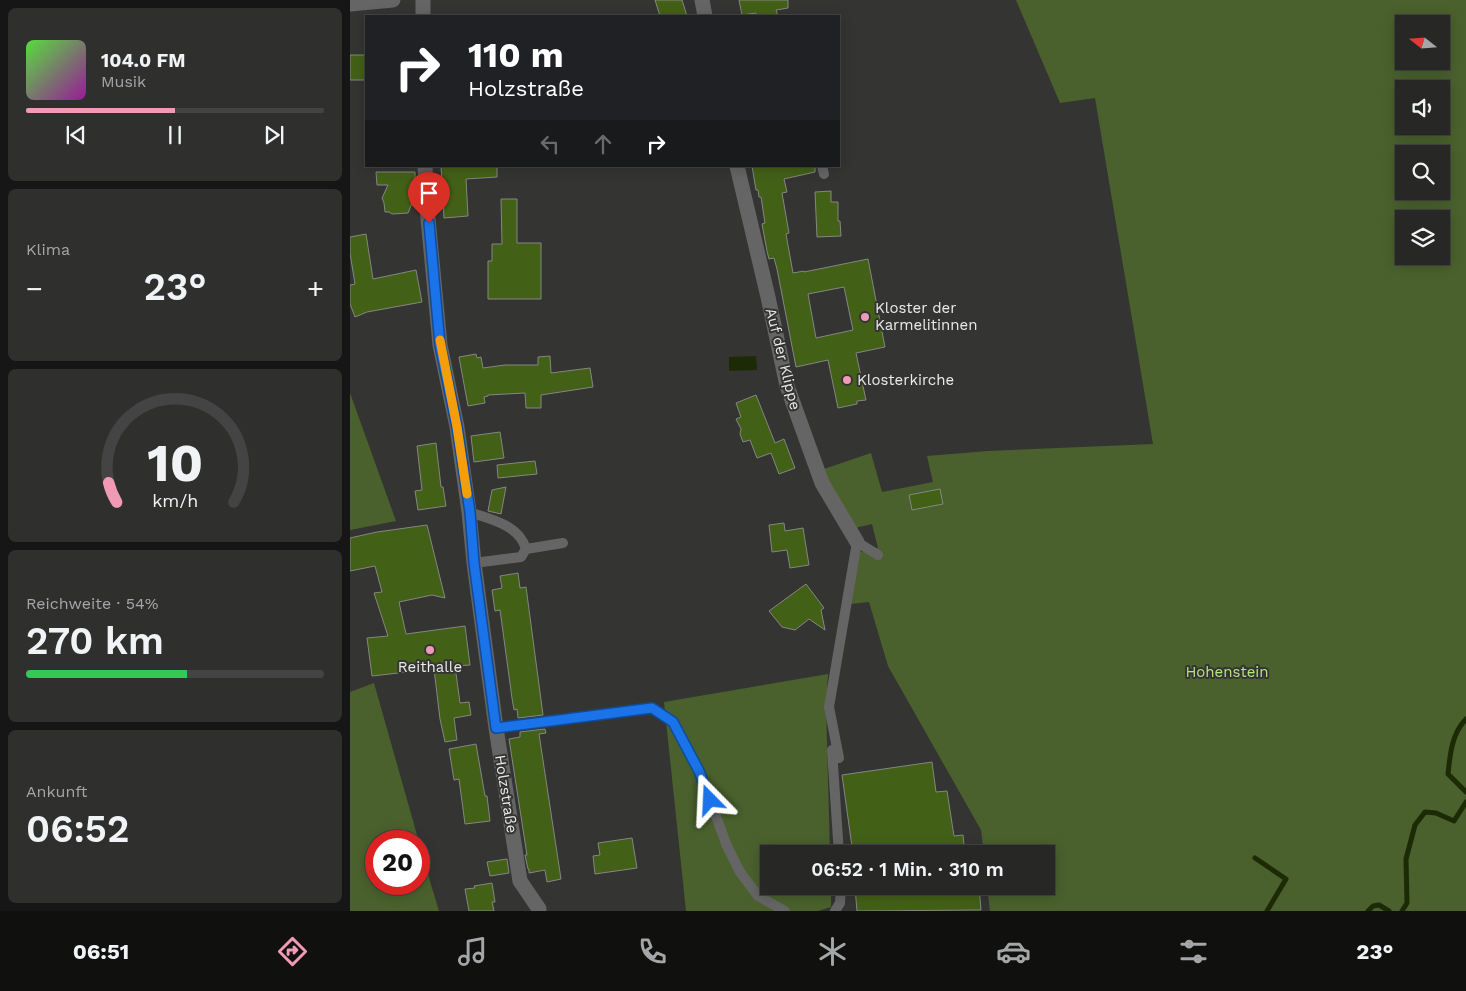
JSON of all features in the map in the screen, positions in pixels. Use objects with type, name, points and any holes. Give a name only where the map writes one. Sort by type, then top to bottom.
[{"type":"street","points":[[350,4],[392,0]]},
{"type":"street","points":[[423,0],[423,15]]},
{"type":"street","points":[[702,0],[705,15]]},
{"type":"street","name":"Holzstraße","points":[[425,167],[440,345],[457,427],[470,512],[474,563],[496,728],[520,881],[539,911]]},
{"type":"street","name":"Auf der Klippe","points":[[737,167],[787,386],[822,483],[857,542]]},
{"type":"lane","points":[[470,512],[506,525],[519,535],[526,549],[521,557],[474,563]]},
{"type":"lane","points":[[838,845],[829,707],[857,542],[878,555]]},
{"type":"lane","points":[[526,549],[563,543]]},
{"type":"lane","points":[[829,707],[839,758]]},
{"type":"lane","points":[[496,728],[652,708],[673,722],[682,738],[699,771],[727,846],[740,872],[758,896],[785,911]]},
{"type":"lane","points":[[835,911],[840,903],[841,895]]},
{"type":"green space","name":"Hohenstein","points":[[1016,0],[1466,0],[1466,911],[990,911],[988,895],[1055,895],[1055,845],[983,845],[981,830],[888,666],[869,602],[850,604],[860,552],[878,548],[872,524],[855,528],[821,470],[871,453],[882,492],[933,482],[927,456],[988,451],[1153,444],[1095,98],[1060,103]]},
{"type":"green space","points":[[350,393],[396,521],[350,530]]},
{"type":"green space","points":[[828,674],[826,706],[830,845],[760,845],[760,895],[831,895],[831,907],[818,911],[686,911],[664,702]]},
{"type":"green space","points":[[374,683],[416,830],[365,830],[365,895],[430,895],[430,880],[439,911],[350,911],[350,692]]},
{"type":"shaded area","points":[[756,356],[757,370],[729,371],[729,357]]},
{"type":"building","points":[[655,0],[682,0],[687,15],[660,15]]},
{"type":"building","points":[[739,0],[788,0],[788,8],[776,10],[778,15],[757,15],[756,13],[742,15]]},
{"type":"building","points":[[350,55],[365,55],[365,80],[350,80]]},
{"type":"building","points":[[441,167],[497,167],[497,177],[466,179],[468,216],[444,218]]},
{"type":"building","name":"Kloster der Karmelitinnen","points":[[752,167],[815,167],[815,172],[784,179],[787,192],[782,193],[789,233],[786,234],[793,273],[868,259],[885,347],[856,353],[866,400],[857,401],[857,404],[838,408],[828,360],[796,367],[777,269],[774,258],[769,259],[767,251],[762,224],[765,223],[758,190],[756,190]],"holes":[[[844,287],[853,330],[816,338],[808,294]]]},
{"type":"building","points":[[376,172],[415,172],[415,183],[412,184],[415,196],[408,213],[392,214],[385,212],[382,198],[388,185],[377,185]]},
{"type":"building","points":[[831,191],[831,202],[838,202],[838,221],[840,221],[841,236],[817,237],[815,192]]},
{"type":"building","points":[[501,199],[517,199],[517,243],[541,243],[541,299],[488,299],[488,261],[492,261],[492,244],[502,244]]},
{"type":"building","points":[[366,234],[373,279],[416,270],[422,302],[367,312],[355,317],[350,304],[350,285],[355,284],[350,253],[350,237]]},
{"type":"building","points":[[476,354],[477,358],[481,357],[483,368],[505,365],[538,365],[538,357],[550,356],[551,373],[590,368],[593,387],[541,395],[541,408],[526,408],[525,393],[488,395],[484,397],[485,403],[468,406],[459,357]]},
{"type":"building","points":[[756,395],[775,443],[784,439],[795,468],[779,474],[771,453],[757,458],[750,440],[743,442],[740,434],[741,429],[736,419],[741,417],[736,403]]},
{"type":"building","points":[[500,432],[504,458],[474,462],[471,436]]},
{"type":"building","points":[[436,443],[441,487],[443,487],[446,506],[418,510],[415,491],[422,490],[417,446]]},
{"type":"building","points":[[535,461],[537,474],[498,478],[497,465]]},
{"type":"building","points":[[506,487],[501,514],[488,511],[492,490]]},
{"type":"building","points":[[940,489],[943,504],[912,510],[909,495]]},
{"type":"building","points":[[784,523],[785,531],[803,528],[809,565],[790,568],[787,550],[772,552],[769,525]]},
{"type":"building","points":[[427,525],[445,598],[432,595],[399,602],[406,634],[465,626],[470,665],[455,666],[460,703],[469,702],[471,715],[454,718],[457,740],[445,742],[440,719],[434,669],[372,676],[367,638],[388,636],[374,593],[382,592],[375,566],[350,571],[350,538]]},
{"type":"building","points":[[518,573],[520,588],[526,587],[543,715],[518,718],[517,709],[514,710],[500,610],[495,611],[492,590],[502,588],[500,576]]},
{"type":"building","points":[[806,584],[824,608],[821,610],[825,630],[809,619],[795,630],[782,627],[769,611]]},
{"type":"building","points":[[545,729],[546,733],[539,734],[561,879],[547,882],[545,870],[529,873],[509,739],[520,737],[520,732]]},
{"type":"building","points":[[476,744],[485,796],[487,796],[490,821],[465,824],[459,779],[454,780],[449,749]]},
{"type":"building","points":[[932,762],[936,792],[947,791],[954,836],[963,835],[964,845],[852,845],[842,775]]},
{"type":"building","points":[[632,838],[637,868],[595,874],[593,856],[600,855],[598,843]]},
{"type":"building","points":[[507,859],[509,873],[490,876],[487,862]]},
{"type":"building","points":[[492,883],[495,902],[492,902],[494,911],[469,911],[465,889]]},
{"type":"building","points":[[856,895],[980,895],[981,910],[857,911]]},
{"type":"waterway","points":[[1466,719],[1455,737],[1448,774],[1466,792]]},
{"type":"waterway","points":[[1402,911],[1407,903],[1406,859],[1415,825],[1425,812],[1436,813],[1454,821],[1466,802]]},
{"type":"waterway","points":[[1255,858],[1286,879],[1267,911]]},
{"type":"waterway","points":[[1368,911],[1373,906],[1379,905],[1389,911]]},
{"type":"slow traffic","points":[[440,340],[457,427],[467,494]]},
{"type":"place","name":"Kloster der Karmelitinnen","points":[[865,317]]},
{"type":"place","name":"Klosterkirche","points":[[847,380]]},
{"type":"place","name":"Reithalle","points":[[430,650]]},
{"type":"route","points":[[429,223],[440,345],[457,427],[470,512],[474,563],[496,728],[652,708],[673,722],[699,771],[710,800]]}]
